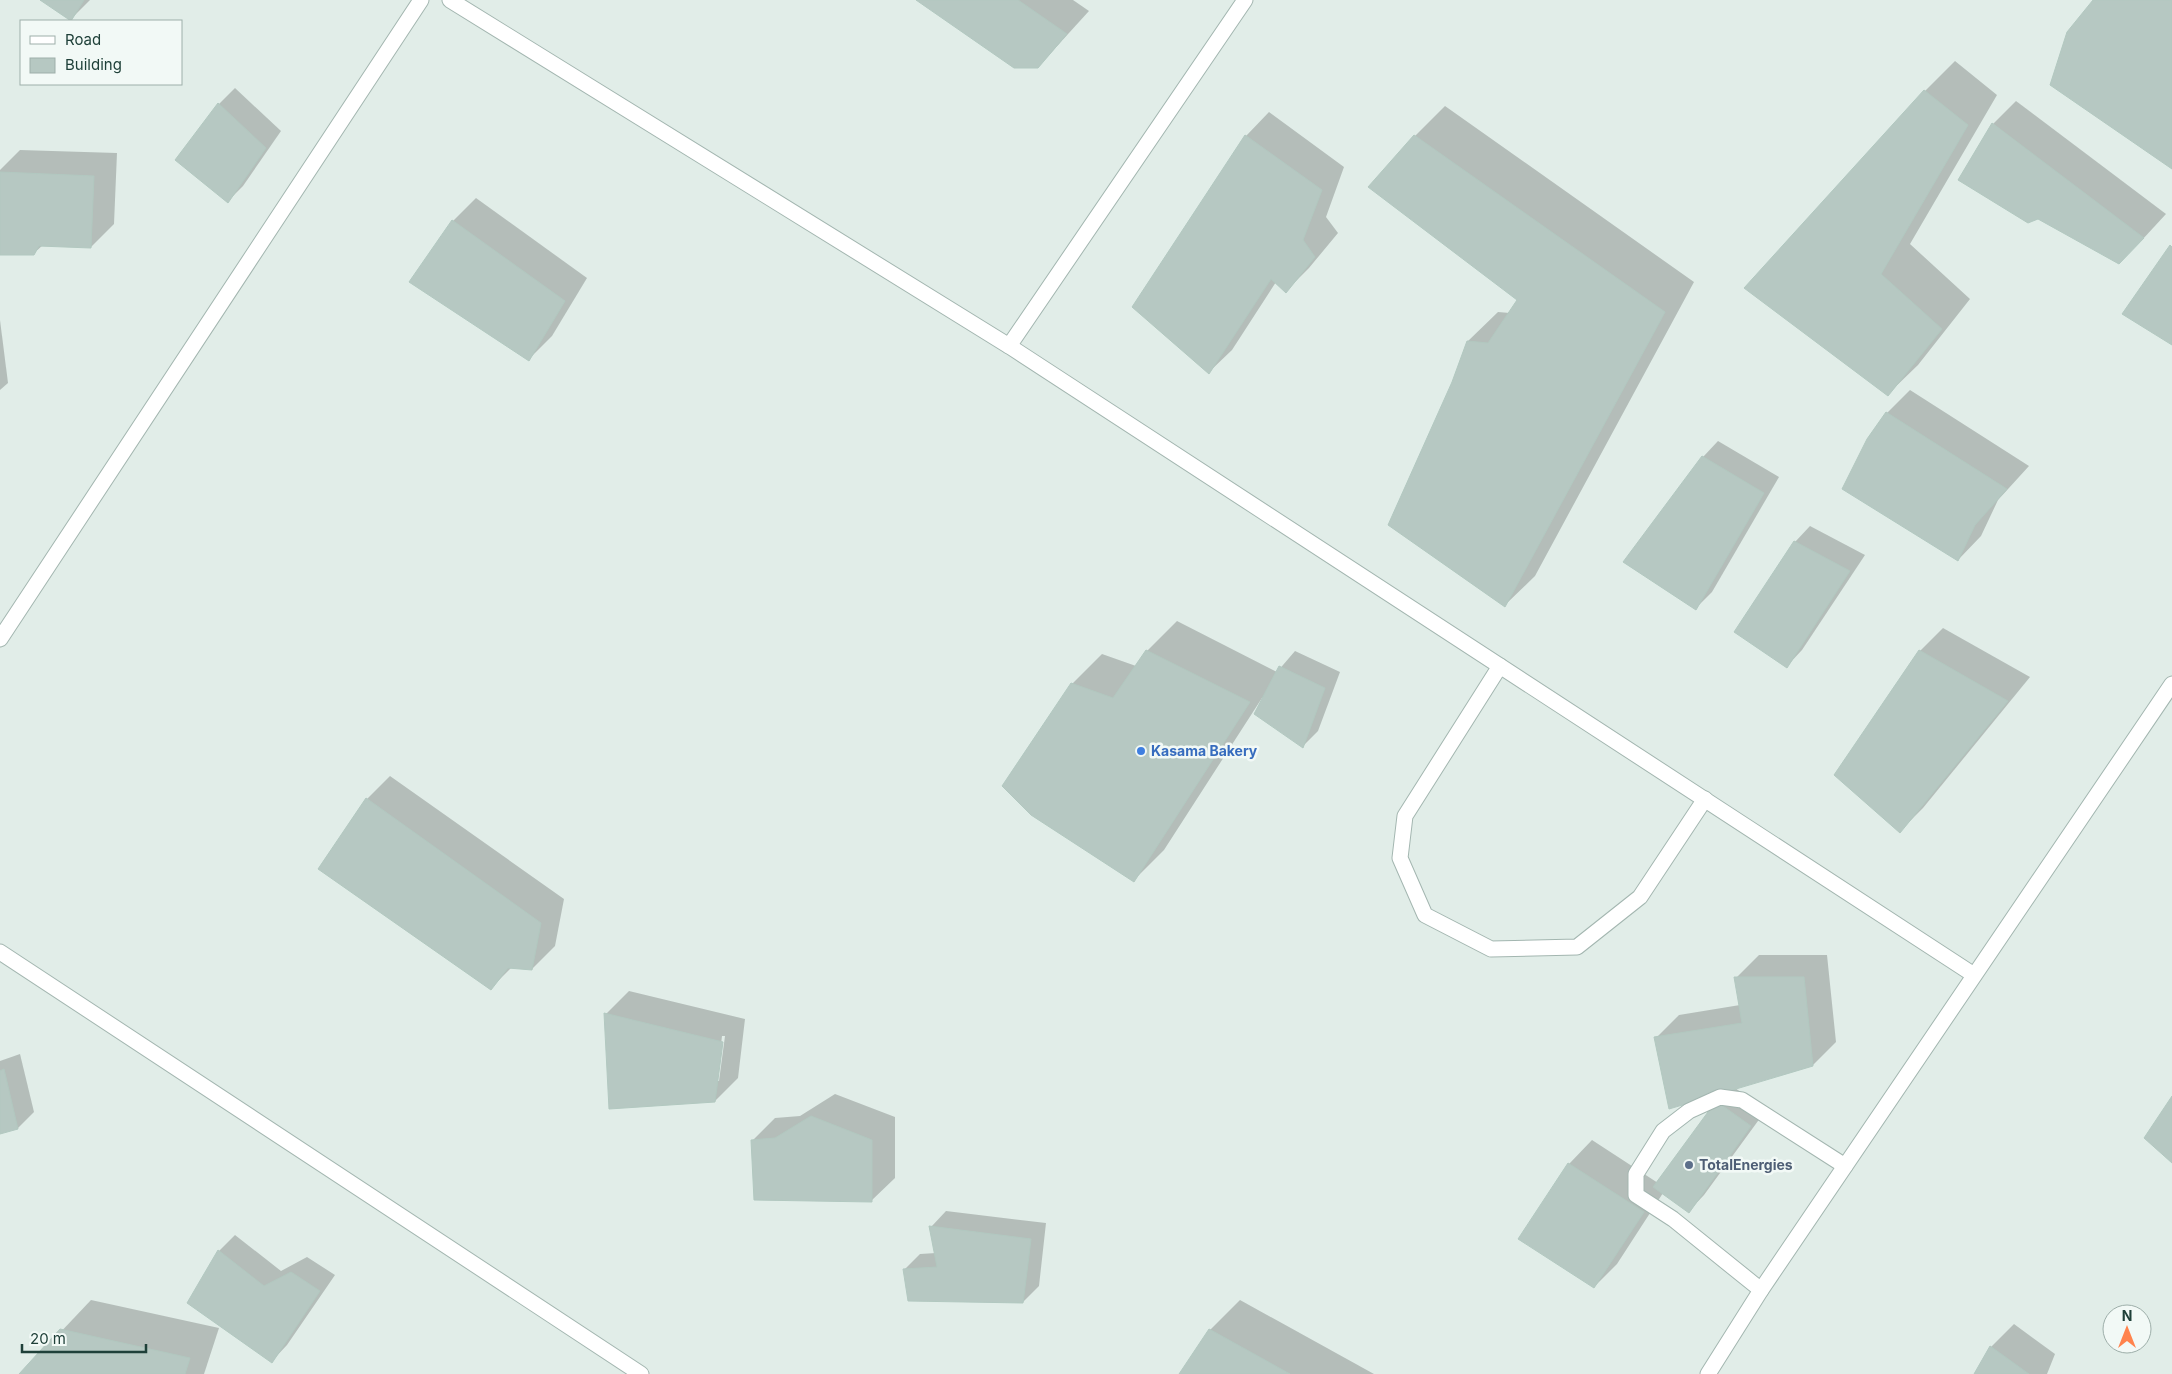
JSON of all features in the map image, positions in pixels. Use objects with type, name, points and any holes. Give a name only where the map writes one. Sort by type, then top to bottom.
[{"type":"street","points":[[0,639],[421,0]]},
{"type":"street","points":[[450,0],[1009,346],[1974,975]]},
{"type":"street","points":[[1009,346],[1245,0]]},
{"type":"street","points":[[1500,666],[1405,816],[1400,858],[1425,915],[1491,949],[1577,946],[1640,897],[1705,799]]},
{"type":"street","points":[[1708,1374],[1761,1290],[2172,684]]},
{"type":"street","points":[[0,952],[641,1374]]},
{"type":"street","points":[[1761,1290],[1673,1219],[1636,1195],[1636,1174],[1663,1131],[1689,1111],[1711,1100],[1720,1097],[1742,1100],[1845,1166]]},
{"type":"building","points":[[40,0],[84,0],[72,20]]},
{"type":"building","points":[[916,0],[1018,0],[1067,34],[1038,68],[1014,68]]},
{"type":"building","points":[[2093,0],[2172,0],[2172,169],[2050,85],[2067,32]]},
{"type":"building","points":[[1924,90],[1968,125],[1881,274],[1942,329],[1888,396],[1744,288]]},
{"type":"building","points":[[218,103],[266,148],[228,203],[175,160]]},
{"type":"building","points":[[1992,123],[2144,238],[2119,264],[2038,219],[2028,223],[1958,180]]},
{"type":"building","points":[[1245,135],[1322,190],[1303,240],[1315,257],[1286,293],[1271,279],[1209,374],[1132,307]]},
{"type":"building","points":[[1414,135],[1665,312],[1505,607],[1388,525],[1452,382],[1467,341],[1488,343],[1517,300],[1368,187]]},
{"type":"building","points":[[0,172],[94,176],[91,248],[39,246],[34,255],[0,255]]},
{"type":"building","points":[[452,220],[565,301],[529,361],[409,282]]},
{"type":"building","points":[[2170,245],[2172,247],[2172,345],[2122,314]]},
{"type":"building","points":[[1886,412],[2007,489],[1975,525],[1958,561],[1842,489],[1867,439]]},
{"type":"building","points":[[1702,456],[1764,493],[1696,610],[1623,562]]},
{"type":"building","points":[[1794,541],[1850,571],[1787,668],[1734,632]]},
{"type":"building","points":[[1146,650],[1250,702],[1134,882],[1031,815],[1002,786],[1071,683],[1113,698]]},
{"type":"building","points":[[1919,650],[2008,701],[1900,833],[1834,775]]},
{"type":"building","points":[[1279,666],[1325,688],[1303,748],[1254,714]]},
{"type":"building","points":[[366,798],[541,923],[532,970],[508,968],[491,990],[318,869]]},
{"type":"building","points":[[1734,977],[1804,977],[1813,1066],[1669,1109],[1654,1037],[1742,1023]]},
{"type":"building","points":[[604,1013],[723,1042],[715,1102],[609,1109]]},
{"type":"building","points":[[4,1069],[18,1129],[0,1134],[0,1071]]},
{"type":"building","points":[[2172,1096],[2172,1163],[2144,1138]]},
{"type":"building","points":[[1716,1101],[1751,1126],[1689,1213],[1653,1187]]},
{"type":"building","points":[[811,1116],[872,1140],[872,1202],[754,1200],[751,1140],[775,1138]]},
{"type":"building","points":[[1568,1163],[1644,1212],[1594,1288],[1518,1239]]},
{"type":"building","points":[[929,1226],[1031,1239],[1023,1303],[908,1301],[903,1269],[937,1267]]},
{"type":"building","points":[[218,1250],[264,1286],[291,1272],[320,1291],[272,1363],[187,1303]]},
{"type":"building","points":[[60,1329],[190,1358],[185,1374],[19,1374]]},
{"type":"building","points":[[1209,1329],[1290,1374],[1179,1374]]},
{"type":"building","points":[[1990,1346],[2029,1374],[1974,1374]]},
{"type":"place","name":"Kasama Bakery","points":[[1141,751]]},
{"type":"place","name":"TotalEnergies","points":[[1689,1165]]}]
